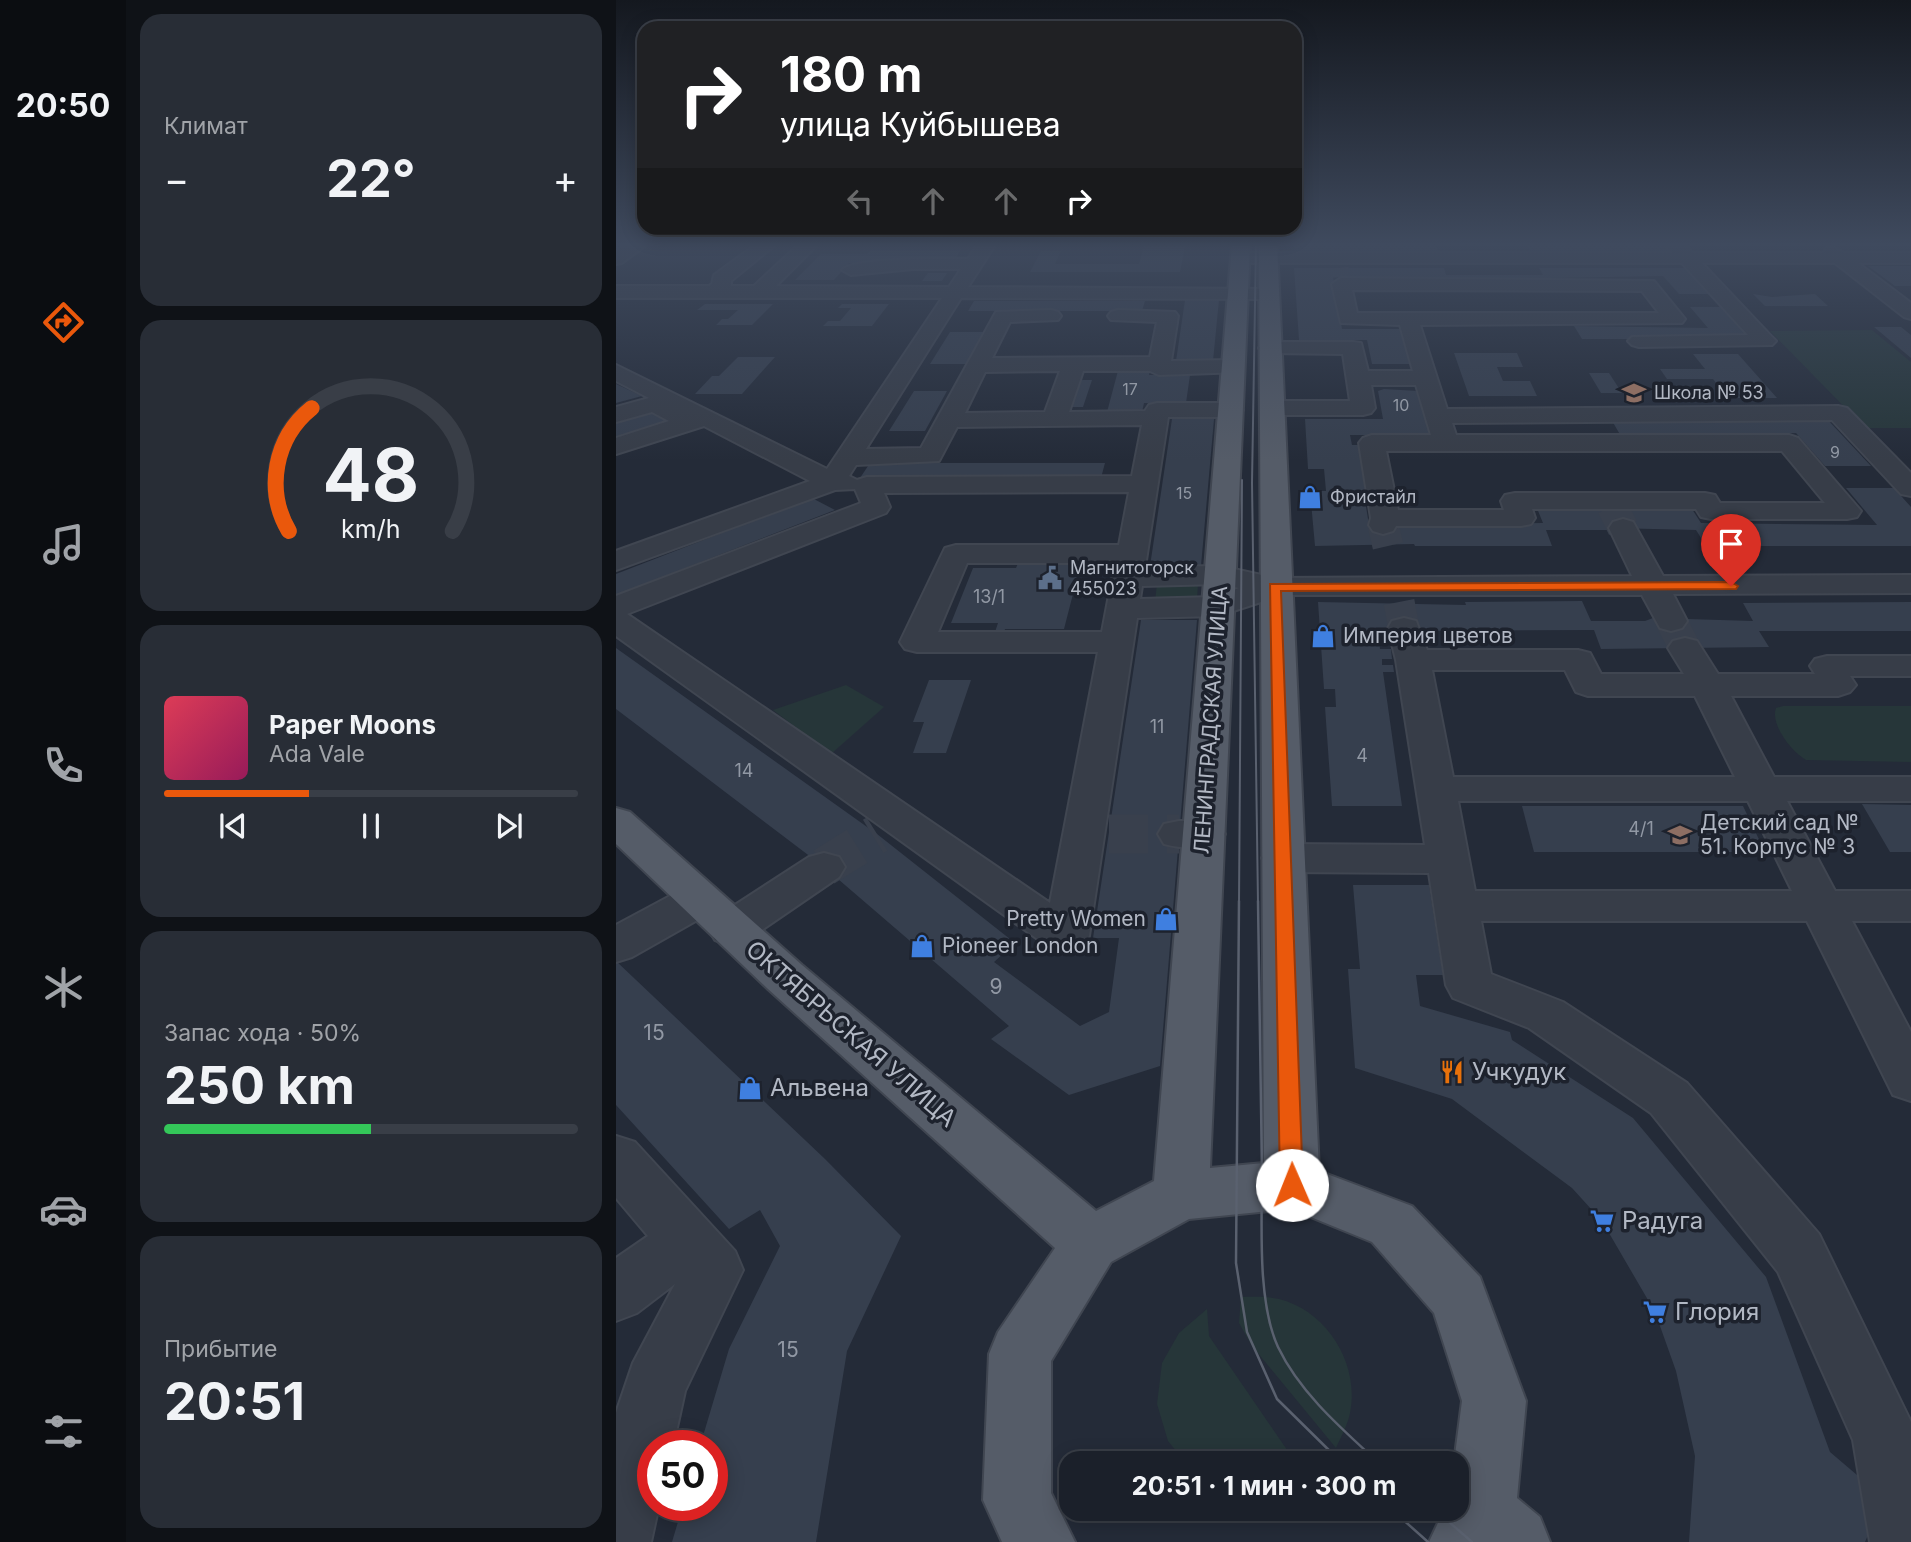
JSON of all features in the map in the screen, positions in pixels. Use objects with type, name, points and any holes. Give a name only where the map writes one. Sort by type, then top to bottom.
[{"type":"main road","name":"ЛЕНИНГРАДСКАЯ УЛИЦА","points":[[1181,1195],[1191,834],[1219,591],[1233,368],[1243,317]]},
{"type":"main road","points":[[1264,317],[1270,348],[1272,408],[1292,1185]]},
{"type":"main road","name":"ОКТЯБРЬСКАЯ УЛИЦА","points":[[616,821],[715,914],[1091,1243]]},
{"type":"main road","points":[[1040,1542],[1017,1500],[1020,1354],[1091,1243],[1181,1195],[1292,1185],[1392,1224],[1459,1297],[1494,1401],[1487,1532]]},
{"type":"street","points":[[616,561],[832,482],[938,317]]},
{"type":"street","points":[[848,457],[930,456],[1003,317]]},
{"type":"street","points":[[1168,317],[1159,368],[1233,368]]},
{"type":"street","points":[[1348,317],[1675,319],[1673,317]]},
{"type":"street","points":[[1616,341],[1765,341],[1742,317]]},
{"type":"street","points":[[1408,319],[1446,443]]},
{"type":"street","points":[[1521,319],[1534,342]]},
{"type":"street","points":[[1416,342],[1442,342]]},
{"type":"street","points":[[1270,348],[1353,348],[1363,408],[1272,408]]},
{"type":"street","points":[[1054,419],[1074,364]]},
{"type":"street","points":[[978,365],[1160,364]]},
{"type":"street","points":[[616,372],[698,420]]},
{"type":"street","points":[[1358,378],[1427,378]]},
{"type":"street","points":[[616,415],[654,404],[698,420],[832,482],[867,485],[1144,484]]},
{"type":"street","points":[[616,621],[1066,936],[1096,834],[1117,642],[1157,410],[1231,410]]},
{"type":"street","points":[[1438,416],[1838,414],[1911,488]]},
{"type":"street","points":[[949,420],[1156,418]]},
{"type":"street","points":[[616,446],[698,420]]},
{"type":"street","points":[[1385,530],[1521,519],[1515,501],[1602,487],[1789,443],[1847,511],[1711,511],[1705,501],[1602,487],[1446,443],[1372,443],[1385,530],[1470,985],[1546,1014],[1670,1098],[1799,1252],[1885,1438],[1903,1539],[1906,1542]]},
{"type":"street","points":[[616,607],[876,507],[867,485]]},
{"type":"street","points":[[1602,487],[1911,1080]]},
{"type":"street","points":[[1117,642],[917,642],[956,554],[1219,591],[1275,587],[1578,660],[1588,685],[1838,685],[1827,666],[1911,666]]},
{"type":"street","points":[[1403,619],[1654,587],[1911,584]]},
{"type":"street","points":[[1434,789],[1911,789]]},
{"type":"street","points":[[877,834],[920,832]]},
{"type":"street","points":[[1283,858],[1452,882],[1821,906],[1911,906]]},
{"type":"street","points":[[616,945],[715,914],[824,867]]},
{"type":"street","points":[[616,1159],[713,1270],[655,1385],[616,1542]]},
{"type":"street","points":[[616,1293],[688,1240]]},
{"type":"shaded area","points":[[1872,330],[1911,362],[1911,428],[1865,428],[1770,331]]},
{"type":"shaded area","points":[[1157,583],[1198,583],[1197,601],[1155,602]]},
{"type":"shaded area","points":[[846,685],[884,707],[831,754],[773,710]]},
{"type":"shaded area","points":[[1911,706],[1911,762],[1806,760],[1789,745],[1779,730],[1776,708]]},
{"type":"shaded area","points":[[1241,1297],[1275,1298],[1296,1305],[1325,1327],[1336,1342],[1345,1359],[1352,1395],[1349,1417],[1336,1448],[1252,1346],[1239,1323]]},
{"type":"shaded area","points":[[1207,1309],[1209,1336],[1288,1451],[1176,1451],[1168,1441],[1157,1404],[1162,1363],[1179,1333]]},
{"type":"building","points":[[760,317],[752,325],[716,325],[722,319]]},
{"type":"building","points":[[843,317],[879,317],[872,326],[823,326],[828,321],[840,321]]},
{"type":"building","points":[[1182,317],[1217,317],[1213,361],[1176,361]]},
{"type":"building","points":[[1297,317],[1340,317],[1342,329],[1401,329],[1411,364],[1372,364],[1367,340],[1299,340]]},
{"type":"building","points":[[1699,317],[1734,317],[1754,339],[1582,339],[1574,326],[1708,328]]},
{"type":"building","points":[[1874,327],[1901,327],[1911,335],[1911,358]]},
{"type":"building","points":[[950,332],[986,332],[969,364],[930,364]]},
{"type":"building","points":[[1454,353],[1517,353],[1523,367],[1497,367],[1503,381],[1530,381],[1537,396],[1469,396]]},
{"type":"building","points":[[1693,354],[1738,354],[1777,398],[1728,398],[1713,379],[1667,379],[1660,369],[1705,369]]},
{"type":"building","points":[[738,357],[775,357],[742,394],[695,394],[712,376],[719,376]]},
{"type":"building","points":[[1119,367],[1151,367],[1149,375],[1190,375],[1186,403],[1144,403],[1142,412],[1107,412]]},
{"type":"building","points":[[1589,373],[1609,373],[1622,393],[1601,393]]},
{"type":"building","points":[[1072,380],[1092,380],[1083,407],[1070,407]]},
{"type":"building","points":[[616,384],[642,396],[616,403]]},
{"type":"building","points":[[914,391],[947,391],[925,431],[889,431]]},
{"type":"building","points":[[1378,391],[1418,391],[1430,435],[1350,435],[1352,445],[1360,445],[1374,493],[1364,494],[1369,525],[1543,523],[1536,506],[1690,506],[1701,523],[1877,525],[1846,488],[1894,488],[1911,507],[1911,546],[1706,546],[1696,530],[1611,528],[1613,530],[1546,530],[1552,546],[1315,546],[1310,491],[1326,491],[1324,469],[1308,469],[1305,419],[1383,419]]},
{"type":"building","points":[[657,411],[674,420],[616,438],[616,423]]},
{"type":"building","points":[[1826,418],[1871,466],[1825,466],[1796,433],[1622,438],[1611,419]]},
{"type":"building","points":[[1172,419],[1214,419],[1201,566],[1150,566]]},
{"type":"building","points":[[870,463],[1105,463],[1101,478],[860,478]]},
{"type":"building","points":[[812,498],[835,510],[616,595],[616,574]]},
{"type":"building","points":[[1019,561],[1081,563],[1064,629],[1005,629],[1004,632],[995,632],[998,623],[951,623],[973,568],[1016,568]]},
{"type":"building","points":[[1582,601],[1591,621],[1645,621],[1653,618],[1753,621],[1743,603],[1911,602],[1911,631],[1759,631],[1769,647],[1601,649],[1594,630],[1407,631],[1406,628],[1377,628],[1380,649],[1391,649],[1392,659],[1382,659],[1382,665],[1393,665],[1394,672],[1383,672],[1402,806],[1332,806],[1325,707],[1336,707],[1335,689],[1324,689],[1318,602],[1466,605],[1465,602]]},
{"type":"building","points":[[1141,620],[1197,620],[1160,1066],[1069,1095],[991,1039],[1009,1026],[824,867],[616,709],[616,648],[877,834],[1015,943],[994,962],[1080,1026],[1109,1012],[1119,938],[1093,938]]},
{"type":"building","points":[[929,680],[971,680],[946,753],[913,753],[924,722],[913,722]]},
{"type":"building","points":[[1862,804],[1911,805],[1911,852],[1890,852]]},
{"type":"building","points":[[1522,806],[1743,806],[1765,852],[1534,852]]},
{"type":"building","points":[[1353,885],[1429,885],[1443,975],[1416,975],[1420,1006],[1510,1032],[1512,1040],[1633,1118],[1766,1277],[1830,1452],[1884,1498],[1865,1542],[1689,1542],[1695,1456],[1676,1371],[1655,1312],[1602,1221],[1572,1188],[1452,1099],[1355,1068],[1348,969],[1360,969]]},
{"type":"building","points":[[616,961],[825,1159],[901,1236],[847,1351],[816,1542],[672,1542],[678,1521],[728,1521],[728,1430],[705,1430],[729,1349],[780,1246],[760,1210],[729,1229],[616,1105]]},
{"type":"tunnel","points":[[1612,506],[1623,528]]},
{"type":"tunnel","points":[[1383,525],[1388,546]]},
{"type":"tunnel","points":[[1399,602],[1404,628]]},
{"type":"tunnel","points":[[1671,621],[1685,648]]},
{"type":"tunnel","points":[[824,867],[877,834]]},
{"type":"tunnel","points":[[1109,834],[1179,834]]},
{"type":"tram line","points":[[1255,317],[1252,483],[1258,903]]},
{"type":"tram line","points":[[1239,903],[1242,480]]},
{"type":"tram line","points":[[1239,901],[1236,1263],[1247,1332],[1277,1399],[1330,1451]]},
{"type":"tram line","points":[[1258,901],[1262,1238],[1264,1285],[1271,1329],[1278,1347],[1298,1380],[1323,1410],[1366,1451]]},
{"type":"tram line","points":[[1405,1521],[1428,1542]]},
{"type":"tram line","points":[[1448,1521],[1472,1542]]},
{"type":"place","name":"Школа № 53","points":[[1634,393]]},
{"type":"place","name":"Фристайл","points":[[1310,497]]},
{"type":"place","name":"Магнитогорск 455023","points":[[1050,578]]},
{"type":"place","name":"Империя цветов","points":[[1323,636]]},
{"type":"place","name":"Детский сад № 51. Корпус № 3","points":[[1680,835]]},
{"type":"place","name":"Pretty Women","points":[[1166,919]]},
{"type":"place","name":"Pioneer London","points":[[922,946]]},
{"type":"place","name":"Учкудук","points":[[1452,1072]]},
{"type":"place","name":"Альвена","points":[[750,1088]]},
{"type":"place","name":"Радуга","points":[[1602,1221]]},
{"type":"place","name":"Глория","points":[[1655,1312]]},
{"type":"route","points":[[1292,1185],[1275,587],[1731,586]]}]
